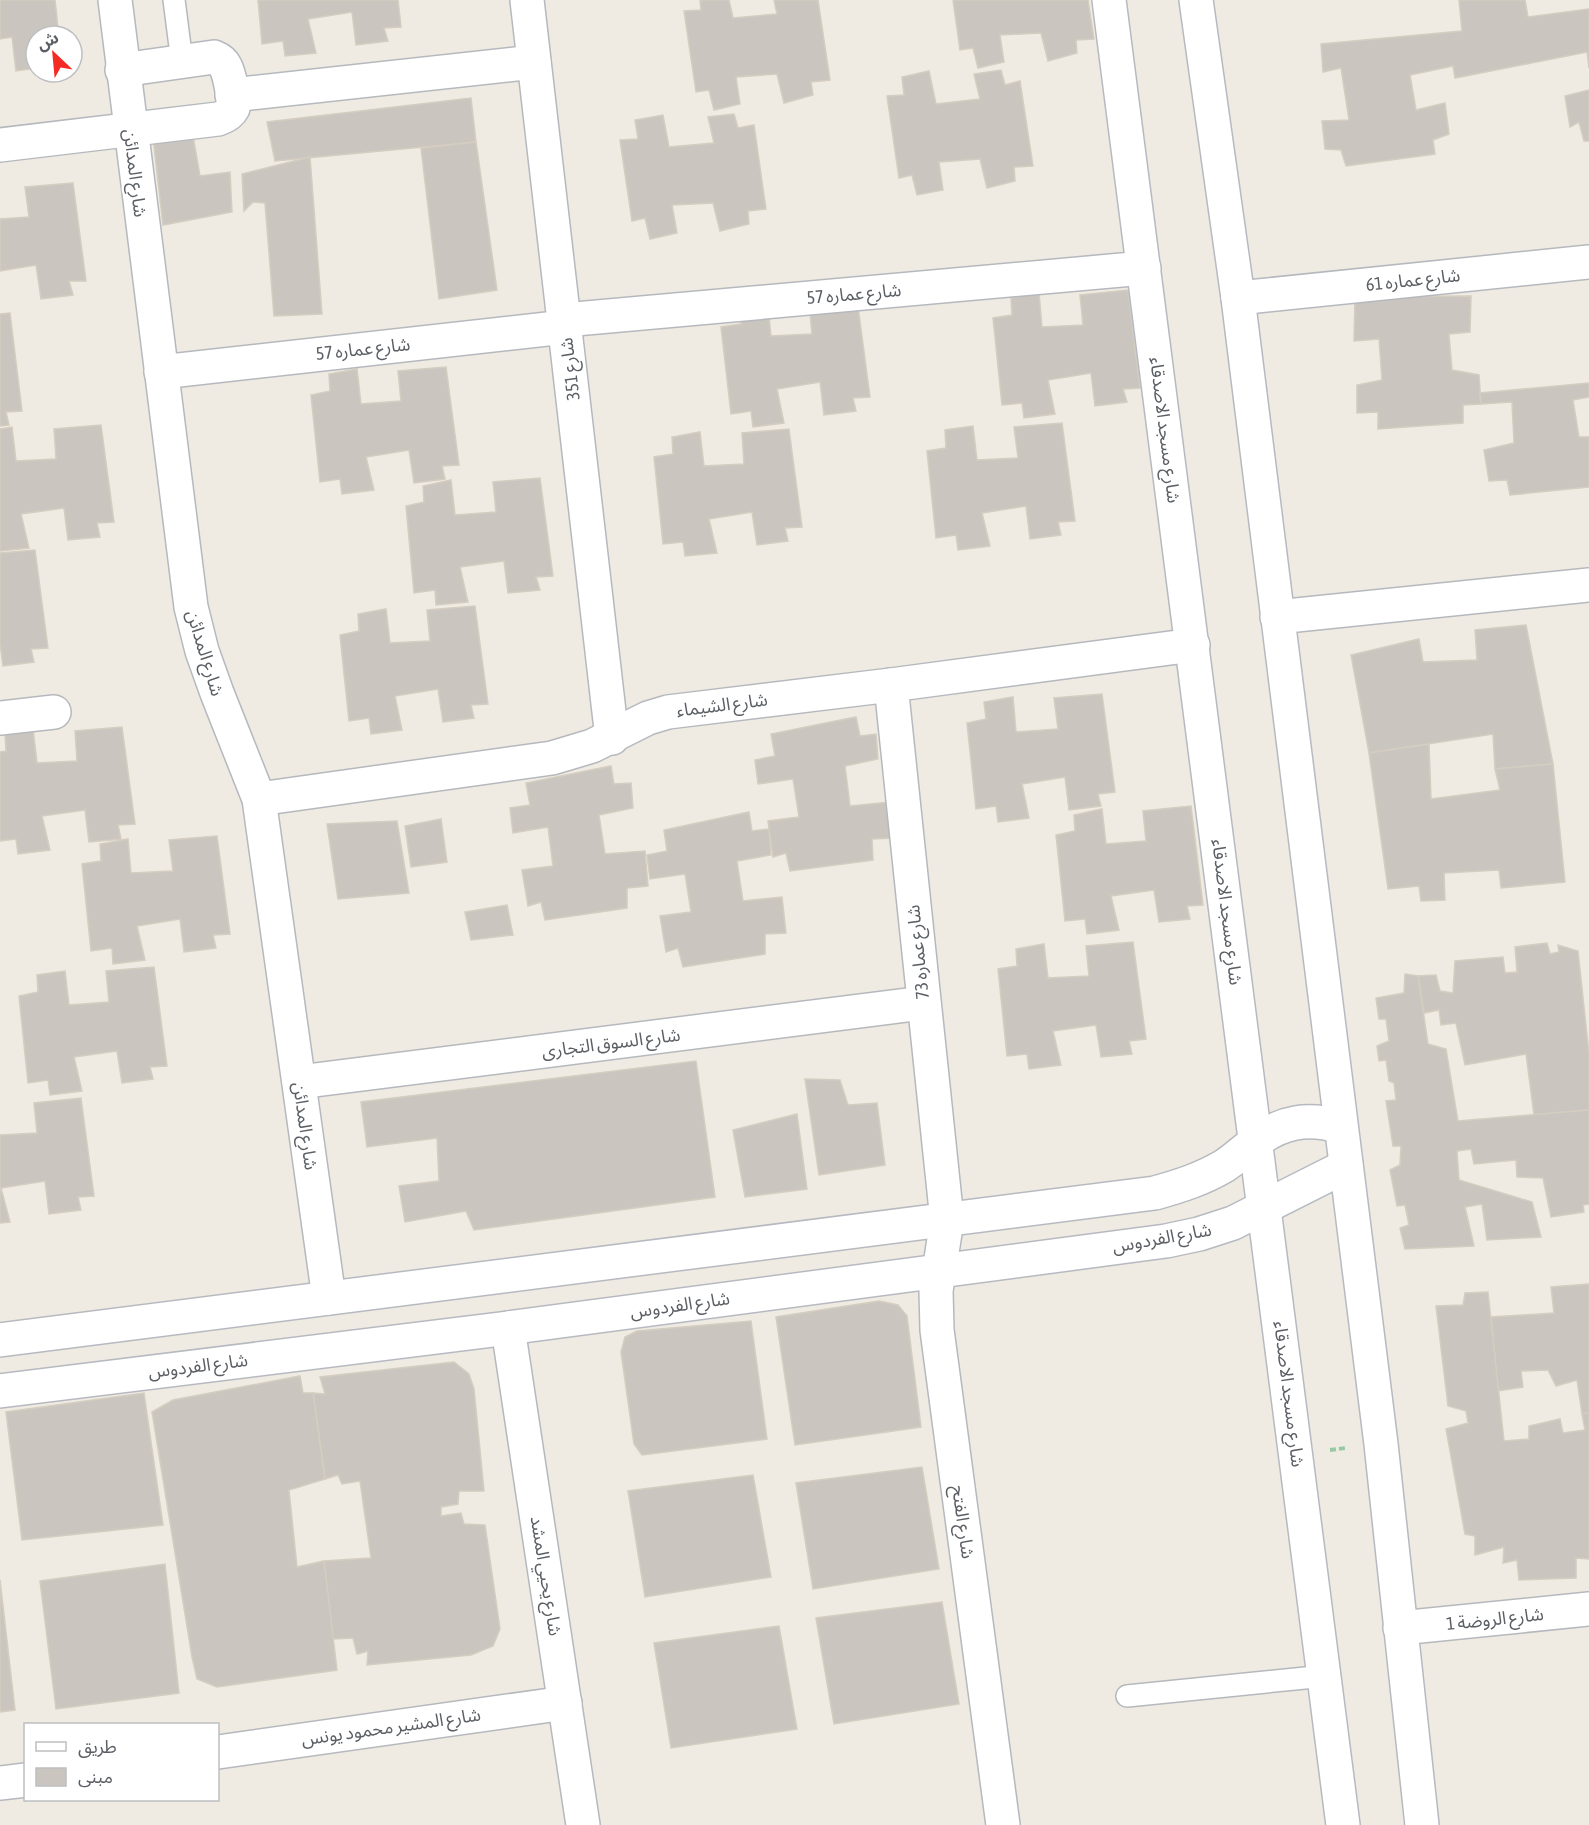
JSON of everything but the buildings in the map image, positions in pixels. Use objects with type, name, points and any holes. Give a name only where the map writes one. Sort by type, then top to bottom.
[{"type":"street","name":"شارع المدائن","points":[[115,0],[191,607],[202,651],[259,799],[329,1298]]},
{"type":"street","name":"شارع 351","points":[[527,0],[612,738]]},
{"type":"street","name":"شارع مسجد الاصدقاء","points":[[1109,0],[1343,1825]]},
{"type":"street","points":[[1196,0],[1238,298],[1381,1444],[1422,1825]]},
{"type":"street","points":[[0,145],[225,117],[233,108],[228,70],[220,60],[209,57],[122,70]]},
{"type":"street","points":[[232,95],[534,62]]},
{"type":"street","name":"شارع عماره 61","points":[[1238,298],[1589,262]]},
{"type":"street","name":"شارع عماره 57","points":[[160,372],[564,323],[1144,268]]},
{"type":"street","points":[[1277,617],[1589,585]]},
{"type":"street","name":"شارع الشيماء","points":[[259,799],[552,758],[573,753],[612,738],[629,726],[668,712],[1193,645]]},
{"type":"street","name":"شارع عماره 73","points":[[891,685],[947,1220]]},
{"type":"street","points":[[0,718],[54,712]]},
{"type":"street","name":"شارع السوق التجارى","points":[[299,1082],[923,1003]]},
{"type":"street","points":[[0,1340],[1155,1193],[1192,1183],[1226,1165],[1275,1129],[1298,1122],[1322,1121],[1341,1127]]},
{"type":"street","name":"شارع الفردوس","points":[[0,1391],[508,1328],[1166,1241],[1199,1234],[1233,1223],[1346,1166]]},
{"type":"street","name":"شارع الفتح","points":[[947,1220],[936,1291],[937,1330],[1003,1825]]},
{"type":"street","name":"شارع يحيي المشد","points":[[508,1328],[584,1825]]},
{"type":"street","name":"شارع الروضة 1","points":[[1400,1628],[1589,1609]]},
{"type":"street","name":"شارع المشير محمود يونس","points":[[219,1752],[565,1702]]},
{"type":"street","points":[[0,1783],[24,1780]]},
{"type":"lane","points":[[174,0],[182,62]]},
{"type":"lane","points":[[1127,1696],[1325,1676]]},
{"type":"path","points":[[1296,1454],[1381,1444]]}]
